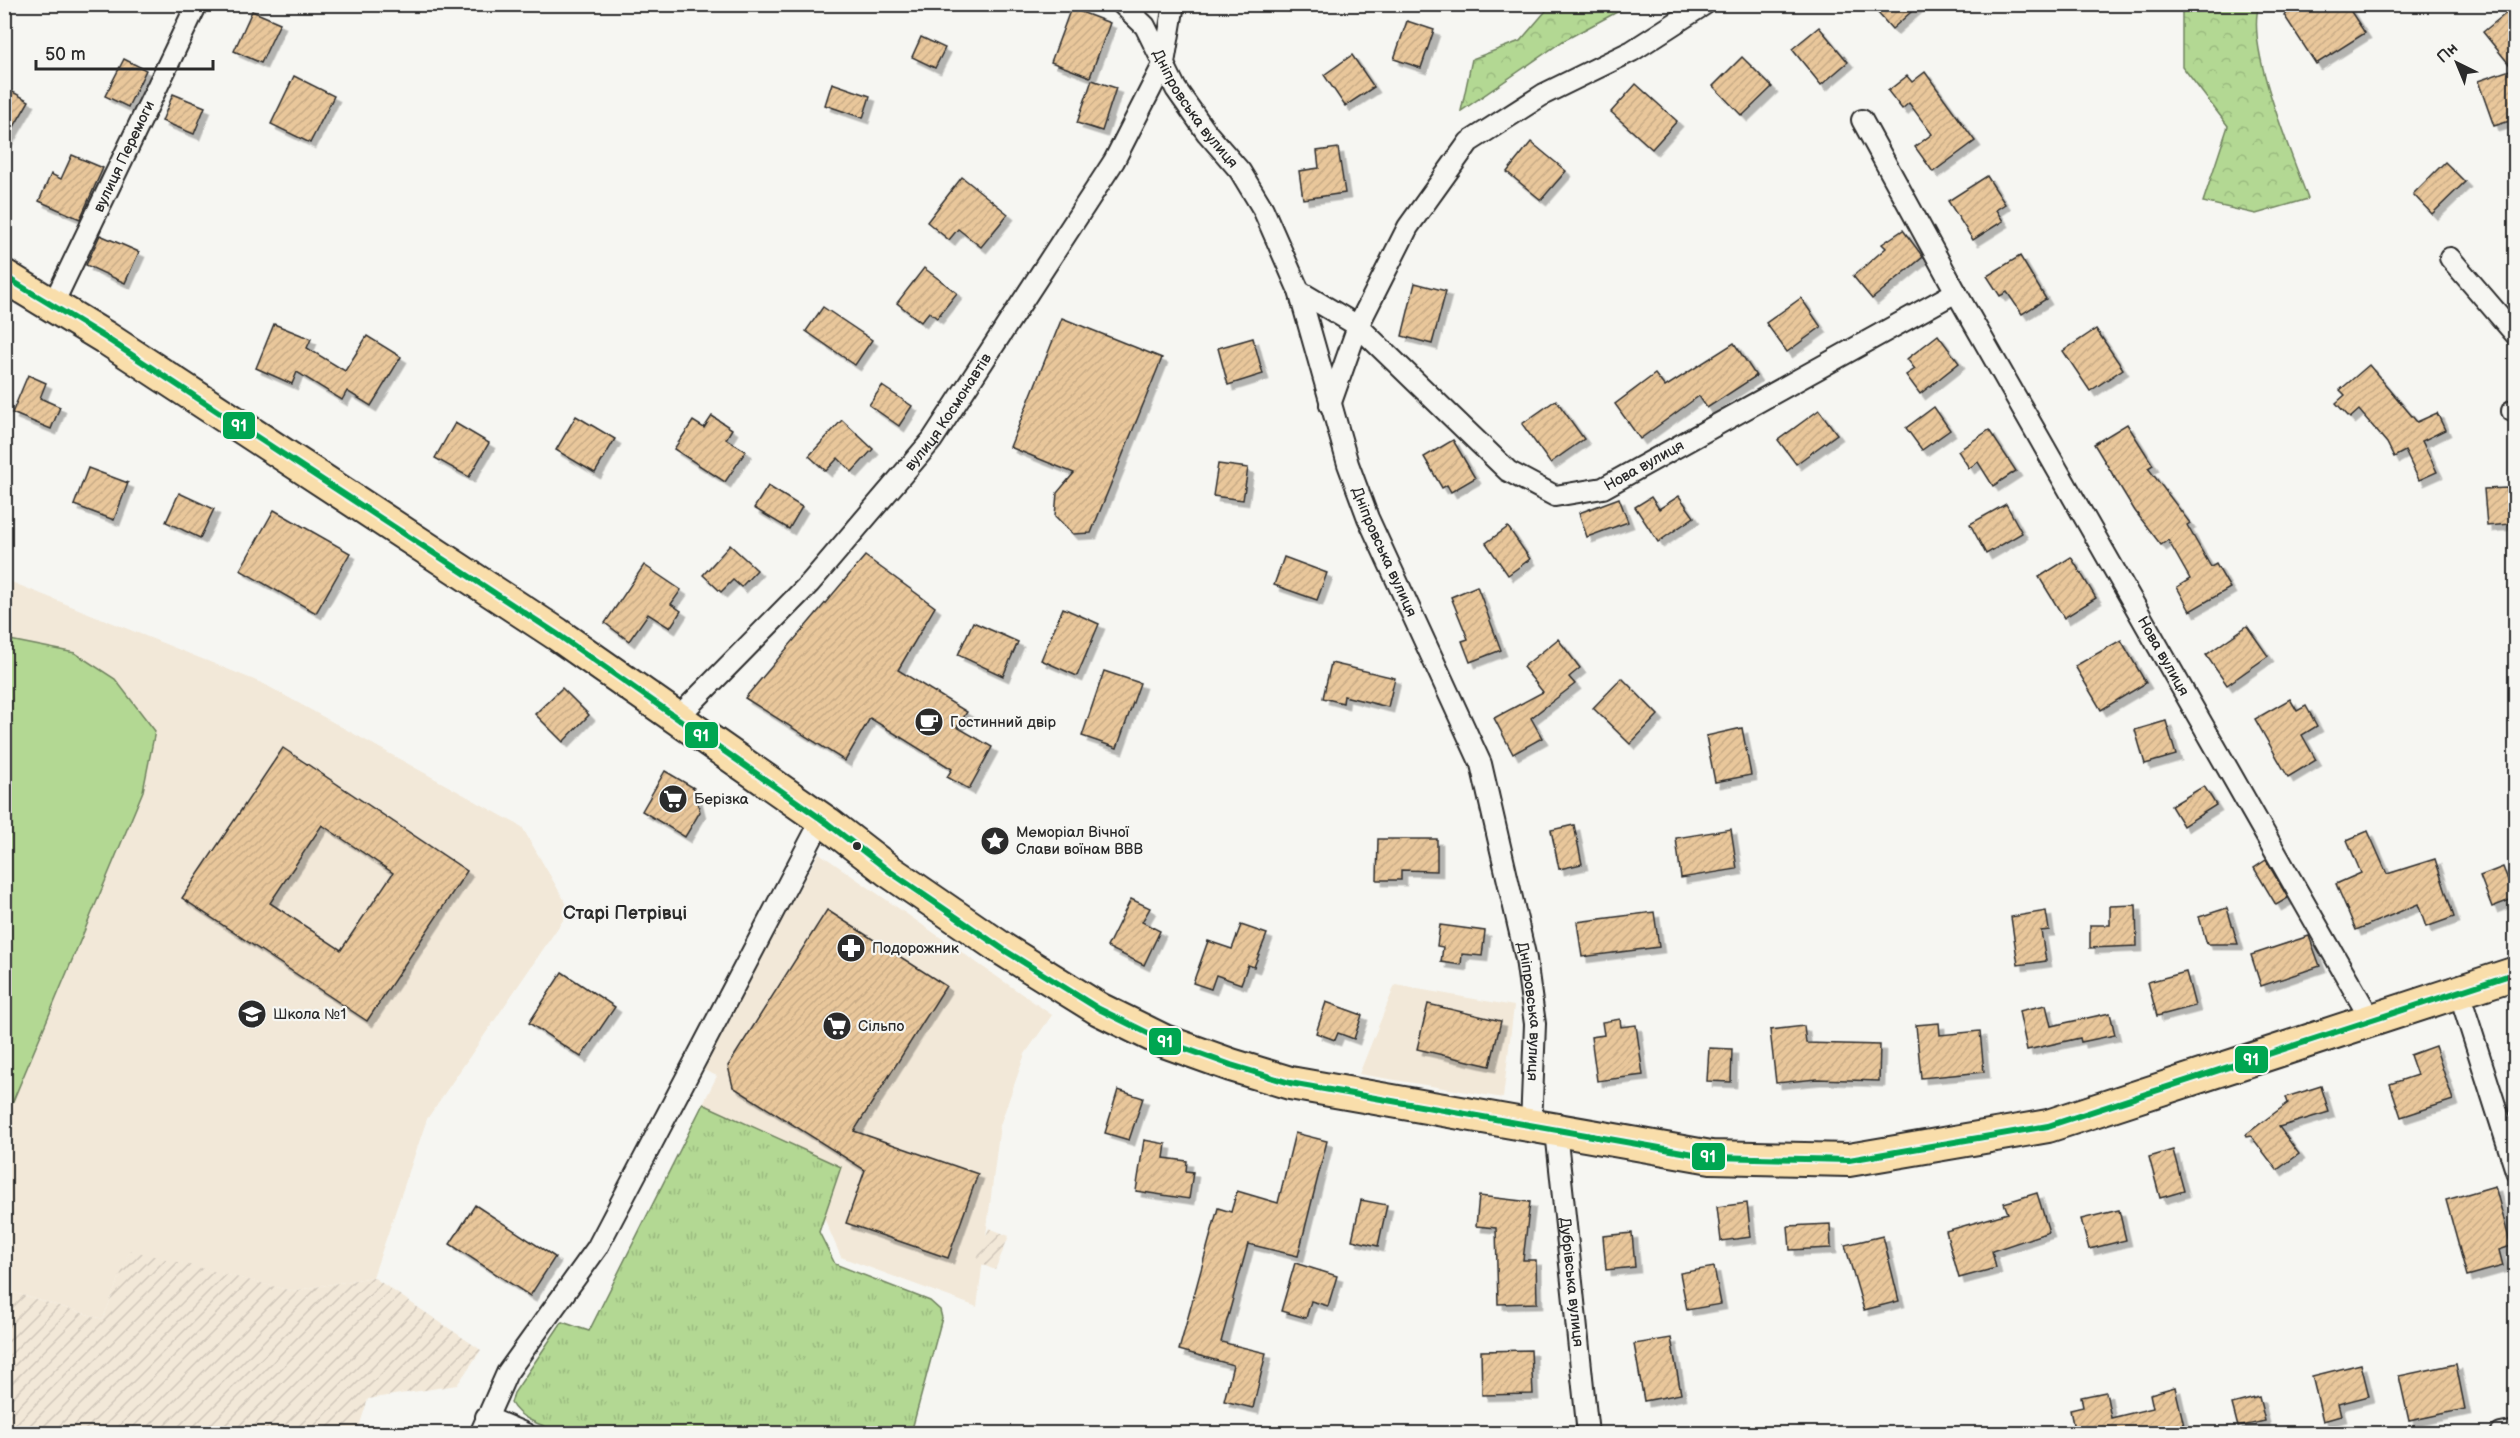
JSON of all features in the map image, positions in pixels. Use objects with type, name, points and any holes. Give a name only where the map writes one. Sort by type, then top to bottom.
[{"type":"main road","points":[[4,276],[106,338],[557,634],[822,819],[889,871],[1004,950],[1099,1009],[1164,1041],[1290,1083],[1711,1157],[1849,1160],[2048,1126],[2516,973]]},
{"type":"street","name":"вулиця Перемоги","points":[[52,306],[196,4]]},
{"type":"street","points":[[1122,4],[1145,26],[1164,63]]},
{"type":"street","name":"Дніпровська вулиця","points":[[1174,4],[1164,63],[1182,98],[1207,133],[1240,171],[1263,208],[1299,291],[1330,405],[1368,518],[1481,764],[1526,959],[1535,1024],[1543,1128]]},
{"type":"street","points":[[1330,405],[1358,326],[1408,227],[1469,142],[1544,94],[1632,51],[1705,4]]},
{"type":"street","name":"вулиця Космонавтів","points":[[676,719],[810,583],[932,440],[1114,161],[1164,63]]},
{"type":"street","name":"Нова вулиця","points":[[1862,120],[1956,292],[2371,1020]]},
{"type":"street","points":[[2450,258],[2516,335]]},
{"type":"street","name":"Нова вулиця","points":[[1299,291],[1358,326],[1508,471],[1555,496],[1603,488],[1956,292]]},
{"type":"street","points":[[525,1434],[483,1425],[507,1374],[597,1248],[822,819]]},
{"type":"street","points":[[2459,992],[2516,1171]]},
{"type":"street","name":"Дубрівська вулиця","points":[[1543,1128],[1588,1434]]},
{"type":"street","points":[[2501,1434],[2516,1431]]},
{"type":"shaded area","name":"Школа №1","points":[[4,579],[264,684],[522,827],[570,910],[427,1119],[373,1277],[292,1291],[130,1251],[103,1319],[5,1290]]},
{"type":"shaded area","points":[[819,853],[1052,1015],[1025,1054],[1000,1125],[977,1307],[841,1257],[824,1218],[841,1167],[703,1104],[717,1076],[699,1068]]},
{"type":"shaded area","points":[[1395,985],[1514,1006],[1503,1098],[1359,1074]]},
{"type":"shaded area","points":[[989,1228],[1009,1236],[995,1270],[976,1262]]},
{"type":"shaded area","points":[[130,1250],[292,1291],[373,1277],[481,1350],[457,1385],[368,1399],[357,1433],[5,1433],[5,1290],[103,1319]]},
{"type":"green space","points":[[1551,5],[1630,5],[1563,41],[1461,111],[1472,59],[1520,41]]},
{"type":"green space","points":[[2180,5],[2259,5],[2256,24],[2264,73],[2308,199],[2256,214],[2203,202],[2228,126],[2182,66],[2182,10]]},
{"type":"green space","points":[[5,639],[75,653],[115,679],[155,731],[143,791],[13,1101],[5,1110]]},
{"type":"green space","points":[[703,1104],[841,1167],[819,1232],[835,1264],[930,1301],[940,1310],[942,1318],[911,1433],[564,1433],[527,1419],[511,1403],[514,1393],[562,1322],[589,1331]]},
{"type":"building","points":[[1870,4],[1920,4],[1892,29]]},
{"type":"building","points":[[2300,4],[2346,4],[2365,33],[2316,64],[2284,15]]},
{"type":"building","points":[[2516,5],[2516,119],[2494,126],[2478,81],[2513,69],[2483,32]]},
{"type":"building","points":[[1071,8],[1110,23],[1090,77],[1051,62]]},
{"type":"building","points":[[252,11],[280,23],[261,63],[234,51]]},
{"type":"building","points":[[1407,21],[1434,30],[1421,68],[1394,59]]},
{"type":"building","points":[[1819,27],[1848,62],[1821,85],[1792,49]]},
{"type":"building","points":[[921,37],[945,48],[935,68],[912,57]]},
{"type":"building","points":[[1352,55],[1374,87],[1345,106],[1324,75]]},
{"type":"building","points":[[1742,57],[1772,87],[1742,116],[1713,86]]},
{"type":"building","points":[[124,59],[146,70],[128,107],[105,96]]},
{"type":"building","points":[[1925,72],[1975,141],[1933,172],[1915,147],[1932,134],[1909,103],[1902,109],[1888,91],[1907,76],[1912,82]]},
{"type":"building","points":[[294,76],[334,96],[310,143],[271,124]]},
{"type":"building","points":[[1092,80],[1116,88],[1102,131],[1077,123]]},
{"type":"building","points":[[832,83],[870,96],[863,118],[825,105]]},
{"type":"building","points":[[1636,84],[1677,121],[1652,149],[1611,112]]},
{"type":"building","points":[[4,87],[29,101],[4,144]]},
{"type":"building","points":[[173,94],[205,107],[194,134],[162,121]]},
{"type":"building","points":[[1531,142],[1566,171],[1541,200],[1507,172]]},
{"type":"building","points":[[1338,148],[1345,193],[1303,199],[1299,171],[1319,168],[1317,151]]},
{"type":"building","points":[[72,155],[103,168],[80,219],[39,201],[51,174],[61,179]]},
{"type":"building","points":[[2445,162],[2465,182],[2432,214],[2413,194]]},
{"type":"building","points":[[1987,176],[2005,204],[1996,210],[2003,221],[1973,240],[1948,201]]},
{"type":"building","points":[[962,177],[1008,214],[981,247],[958,229],[949,240],[927,222]]},
{"type":"building","points":[[1903,230],[1923,257],[1872,299],[1853,276],[1886,248],[1882,244]]},
{"type":"building","points":[[100,235],[139,252],[125,283],[86,265]]},
{"type":"building","points":[[2020,256],[2046,299],[2022,314],[2007,292],[2000,296],[1987,276]]},
{"type":"building","points":[[924,268],[957,293],[937,318],[929,312],[921,322],[897,303]]},
{"type":"building","points":[[1415,283],[1446,291],[1432,344],[1402,336]]},
{"type":"building","points":[[1801,298],[1821,327],[1787,352],[1766,323]]},
{"type":"building","points":[[823,307],[872,340],[855,365],[806,331]]},
{"type":"building","points":[[1062,318],[1162,358],[1091,533],[1073,534],[1055,516],[1057,493],[1074,473],[1010,447]]},
{"type":"building","points":[[274,324],[311,339],[307,348],[345,371],[367,336],[401,357],[371,406],[347,391],[342,400],[297,372],[292,384],[256,368]]},
{"type":"building","points":[[2096,329],[2123,369],[2090,391],[2063,351]]},
{"type":"building","points":[[1938,335],[1959,363],[1920,394],[1906,375],[1915,369],[1907,359]]},
{"type":"building","points":[[1253,338],[1263,374],[1228,385],[1218,348]]},
{"type":"building","points":[[1734,343],[1756,376],[1707,408],[1699,396],[1640,439],[1615,404],[1655,374],[1665,387]]},
{"type":"building","points":[[2369,365],[2417,422],[2437,413],[2445,430],[2422,441],[2437,472],[2419,480],[2405,451],[2394,457],[2387,443],[2359,410],[2350,418],[2336,403],[2345,395],[2340,390]]},
{"type":"building","points":[[28,375],[46,383],[40,398],[60,407],[51,429],[12,413]]},
{"type":"building","points":[[882,386],[912,406],[899,426],[869,405]]},
{"type":"building","points":[[1556,400],[1584,439],[1550,463],[1522,424]]},
{"type":"building","points":[[1934,407],[1950,430],[1922,450],[1906,428]]},
{"type":"building","points":[[1819,410],[1837,434],[1796,464],[1778,440]]},
{"type":"building","points":[[576,416],[615,439],[595,473],[556,450]]},
{"type":"building","points":[[712,416],[732,429],[726,439],[746,451],[725,482],[674,449],[693,421],[704,428]]},
{"type":"building","points":[[842,420],[873,449],[852,472],[838,458],[826,471],[809,456]]},
{"type":"building","points":[[455,423],[489,443],[469,477],[435,458]]},
{"type":"building","points":[[2127,424],[2153,465],[2148,468],[2190,523],[2187,525],[2211,567],[2216,564],[2230,588],[2190,611],[2177,587],[2190,579],[2168,540],[2161,545],[2135,511],[2094,444]]},
{"type":"building","points":[[1989,430],[2016,471],[1993,486],[1978,462],[1969,468],[1958,451]]},
{"type":"building","points":[[1453,440],[1475,478],[1451,492],[1447,485],[1442,488],[1424,457]]},
{"type":"building","points":[[1218,464],[1248,468],[1243,500],[1213,496]]},
{"type":"building","points":[[88,468],[128,483],[114,520],[74,505]]},
{"type":"building","points":[[768,486],[802,507],[789,529],[754,508]]},
{"type":"building","points":[[2507,488],[2510,524],[2487,526],[2484,489]]},
{"type":"building","points":[[179,493],[214,509],[200,538],[166,522]]},
{"type":"building","points":[[1679,496],[1694,517],[1658,542],[1635,507],[1651,497],[1659,509]]},
{"type":"building","points":[[1619,498],[1628,522],[1587,537],[1579,513]]},
{"type":"building","points":[[2006,504],[2022,533],[1986,554],[1970,524]]},
{"type":"building","points":[[274,510],[350,553],[316,613],[240,570]]},
{"type":"building","points":[[1508,527],[1530,559],[1508,575],[1486,543]]},
{"type":"building","points":[[730,545],[757,570],[741,587],[733,580],[721,592],[703,575]]},
{"type":"building","points":[[865,556],[935,607],[898,670],[967,712],[957,727],[992,747],[969,789],[947,777],[952,769],[870,718],[845,761],[745,698]]},
{"type":"building","points":[[1284,557],[1327,573],[1317,600],[1274,585]]},
{"type":"building","points":[[2071,557],[2096,598],[2064,618],[2039,577]]},
{"type":"building","points":[[644,565],[681,590],[671,604],[681,611],[670,628],[648,614],[629,641],[605,623]]},
{"type":"building","points":[[1477,586],[1501,650],[1470,662],[1462,641],[1468,639],[1451,597]]},
{"type":"building","points":[[1063,608],[1099,624],[1077,676],[1041,660]]},
{"type":"building","points":[[973,622],[1018,642],[1003,676],[958,655]]},
{"type":"building","points":[[2247,626],[2268,656],[2227,685],[2206,655]]},
{"type":"building","points":[[1558,639],[1580,668],[1569,677],[1575,684],[1531,718],[1542,738],[1513,754],[1494,718],[1543,692],[1523,667]]},
{"type":"building","points":[[2121,640],[2146,683],[2101,710],[2075,666]]},
{"type":"building","points":[[1331,663],[1395,678],[1388,707],[1344,696],[1343,703],[1323,698]]},
{"type":"building","points":[[1104,671],[1140,683],[1117,748],[1082,736]]},
{"type":"building","points":[[1622,678],[1658,715],[1630,744],[1593,708]]},
{"type":"building","points":[[562,688],[589,715],[563,742],[535,714]]},
{"type":"building","points":[[2290,699],[2297,711],[2306,706],[2317,726],[2302,735],[2316,760],[2288,777],[2255,719]]},
{"type":"building","points":[[2166,721],[2176,755],[2145,764],[2135,730]]},
{"type":"building","points":[[1742,728],[1751,775],[1715,782],[1706,736]]},
{"type":"building","points":[[283,748],[467,871],[367,1021],[182,898]],"holes":[[[322,825],[393,873],[341,950],[270,903]]]},
{"type":"building","name":"Берізка","points":[[665,771],[694,788],[700,812],[685,837],[642,811]]},
{"type":"building","points":[[2204,786],[2216,805],[2183,826],[2171,806]]},
{"type":"building","points":[[1574,825],[1582,864],[1559,869],[1551,830]]},
{"type":"building","points":[[1731,829],[1737,869],[1681,878],[1676,838]]},
{"type":"building","points":[[2368,831],[2387,874],[2435,859],[2454,917],[2426,927],[2418,904],[2356,930],[2336,884],[2361,873],[2347,840]]},
{"type":"building","points":[[1378,839],[1437,839],[1437,871],[1401,870],[1401,880],[1377,880]]},
{"type":"building","points":[[2266,860],[2288,898],[2276,905],[2254,868]]},
{"type":"building","points":[[2503,867],[2515,898],[2492,907],[2480,876]]},
{"type":"building","points":[[1131,899],[1150,908],[1142,922],[1160,931],[1144,965],[1107,947]]},
{"type":"building","points":[[2136,905],[2137,946],[2090,948],[2090,925],[2110,925],[2110,906]]},
{"type":"building","points":[[2227,908],[2238,944],[2207,944],[2199,917]]},
{"type":"building","name":"Сільпо","points":[[827,910],[946,986],[854,1131],[978,1174],[948,1258],[846,1223],[865,1170],[733,1087],[728,1066]]},
{"type":"building","points":[[2046,911],[2049,930],[2041,931],[2046,961],[2018,965],[2011,917]]},
{"type":"building","points":[[1654,912],[1659,947],[1582,957],[1577,922]]},
{"type":"building","points":[[1241,925],[1267,934],[1254,967],[1248,965],[1241,984],[1216,975],[1211,989],[1193,983],[1208,941],[1232,949]]},
{"type":"building","points":[[1440,925],[1485,931],[1482,956],[1462,954],[1461,965],[1441,962],[1443,947],[1437,946]]},
{"type":"building","points":[[2309,936],[2320,966],[2261,986],[2251,955]]},
{"type":"building","points":[[562,972],[615,1007],[581,1057],[529,1023]]},
{"type":"building","points":[[2186,972],[2195,1006],[2157,1016],[2148,982]]},
{"type":"building","points":[[1326,1002],[1362,1015],[1354,1039],[1338,1033],[1335,1040],[1316,1033]]},
{"type":"building","points":[[1428,1004],[1501,1021],[1490,1066],[1417,1049]]},
{"type":"building","points":[[2046,1005],[2051,1026],[2110,1013],[2115,1035],[2081,1042],[2080,1038],[2027,1050],[2019,1011]]},
{"type":"building","points":[[1620,1019],[1621,1027],[1636,1025],[1643,1075],[1597,1081],[1591,1037],[1604,1035],[1602,1022]]},
{"type":"building","points":[[1939,1023],[1940,1035],[1980,1031],[1984,1072],[1921,1078],[1916,1025]]},
{"type":"building","points":[[1804,1026],[1806,1043],[1880,1045],[1879,1081],[1817,1079],[1776,1083],[1770,1030]]},
{"type":"building","points":[[2435,1046],[2453,1100],[2401,1117],[2390,1084],[2417,1075],[2410,1055]]},
{"type":"building","points":[[1709,1048],[1732,1049],[1731,1082],[1707,1081]]},
{"type":"building","points":[[2321,1086],[2329,1112],[2279,1127],[2299,1154],[2277,1170],[2251,1136],[2246,1137],[2245,1135],[2288,1103],[2286,1097]]},
{"type":"building","points":[[1118,1090],[1143,1098],[1129,1140],[1105,1133]]},
{"type":"building","points":[[1295,1133],[1327,1141],[1298,1256],[1248,1244],[1221,1342],[1266,1353],[1253,1408],[1224,1401],[1233,1365],[1179,1350],[1218,1208],[1231,1212],[1237,1191],[1278,1203]]},
{"type":"building","points":[[1144,1140],[1166,1144],[1164,1158],[1187,1161],[1186,1171],[1193,1172],[1189,1199],[1136,1191]]},
{"type":"building","points":[[2173,1150],[2184,1191],[2160,1198],[2149,1157]]},
{"type":"building","points":[[2495,1186],[2511,1246],[2499,1250],[2503,1266],[2467,1276],[2446,1200]]},
{"type":"building","points":[[2037,1193],[2049,1232],[1992,1251],[1996,1268],[1959,1278],[1946,1231],[2008,1213],[2004,1203]]},
{"type":"building","points":[[1479,1196],[1530,1202],[1523,1260],[1536,1260],[1537,1303],[1498,1304],[1496,1228],[1476,1226]]},
{"type":"building","points":[[1361,1200],[1387,1205],[1378,1246],[1352,1240]]},
{"type":"building","points":[[1747,1203],[1751,1237],[1721,1241],[1717,1207]]},
{"type":"building","points":[[475,1205],[555,1257],[530,1296],[450,1244]]},
{"type":"building","points":[[2119,1210],[2126,1240],[2089,1249],[2081,1219]]},
{"type":"building","points":[[1830,1224],[1831,1248],[1790,1250],[1788,1226]]},
{"type":"building","points":[[1632,1233],[1635,1267],[1606,1270],[1603,1236]]},
{"type":"building","points":[[1883,1236],[1899,1301],[1864,1310],[1845,1245]]},
{"type":"building","points":[[1295,1263],[1337,1276],[1328,1306],[1311,1301],[1306,1318],[1281,1311]]},
{"type":"building","points":[[1714,1267],[1721,1304],[1687,1310],[1680,1273]]},
{"type":"building","points":[[1671,1338],[1681,1394],[1644,1401],[1634,1344]]},
{"type":"building","points":[[1531,1350],[1533,1394],[1482,1395],[1481,1351]]},
{"type":"building","points":[[2361,1364],[2369,1396],[2338,1404],[2341,1416],[2323,1421],[2312,1376]]},
{"type":"building","points":[[2456,1364],[2465,1409],[2409,1421],[2399,1376]]},
{"type":"building","points":[[2175,1387],[2185,1430],[2173,1434],[2075,1434],[2070,1410],[2083,1407],[2081,1397],[2106,1392],[2111,1418],[2153,1408],[2150,1394]]},
{"type":"building","points":[[2259,1397],[2265,1421],[2238,1427],[2232,1404]]},
{"type":"transit line","name":"91","points":[[4,276],[106,338],[557,634],[827,823],[889,871],[1004,950],[1099,1009],[1164,1041],[1290,1083],[1711,1157],[1849,1160],[2048,1126],[2516,973]]},
{"type":"place","name":"Гостинний двір","points":[[929,722]]},
{"type":"place","name":"Берізка","points":[[673,799]]},
{"type":"place","name":"Меморіал Вічної Слави воїнам ВВВ","points":[[995,841]]},
{"type":"place","name":"Подорожник","points":[[851,948]]},
{"type":"place","name":"Школа №1","points":[[252,1014]]},
{"type":"place","name":"Сільпо","points":[[837,1026]]},
{"type":"district","name":"Старі Петрівці","points":[[625,913]]}]
